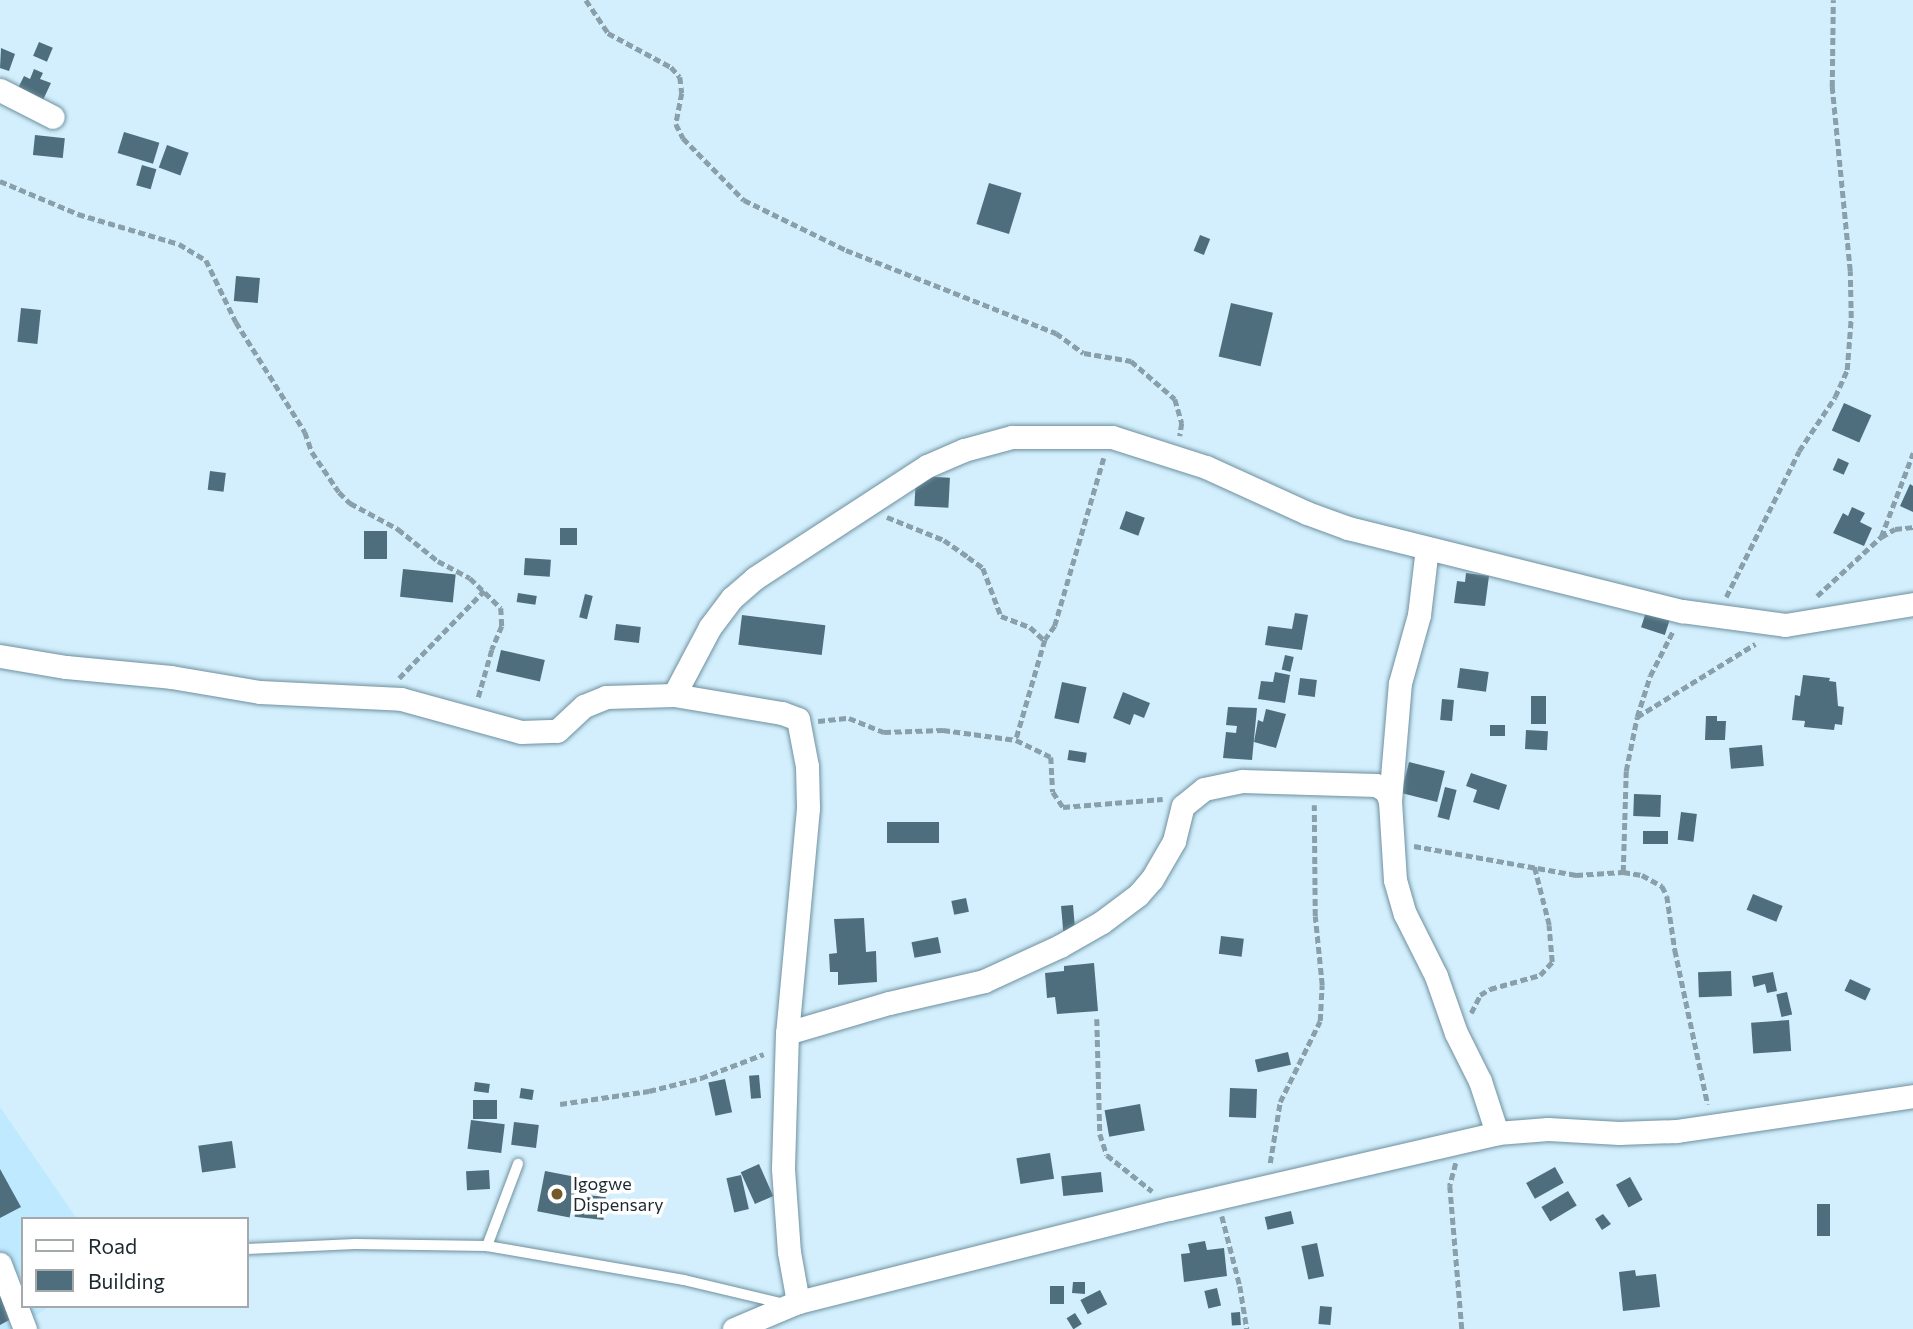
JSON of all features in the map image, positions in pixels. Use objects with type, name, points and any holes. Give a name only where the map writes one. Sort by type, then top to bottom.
[{"type":"street","points":[[0,90],[53,117]]},
{"type":"street","points":[[674,695],[710,628],[732,598],[755,579],[927,466],[964,450],[1012,437],[1112,437],[1176,456],[1348,528],[1682,611],[1785,625],[1913,604]]},
{"type":"street","points":[[1427,548],[1419,615],[1400,683],[1390,801],[1395,880],[1405,914],[1436,976],[1456,1034],[1480,1081],[1497,1133]]},
{"type":"street","points":[[0,656],[66,667],[171,677],[260,692],[401,699],[521,732],[557,731],[595,699],[674,695],[771,711],[798,719],[807,766],[808,808],[787,1038],[783,1169],[793,1304]]},
{"type":"street","points":[[787,1038],[888,1003],[984,981],[1102,922],[1138,894],[1152,878],[1174,841],[1182,806],[1204,789],[1224,783],[1376,785],[1386,791],[1390,801]]},
{"type":"street","points":[[734,1329],[793,1304],[1169,1209],[1497,1133],[1548,1129],[1619,1133],[1712,1126],[1913,1096]]},
{"type":"street","points":[[0,1264],[17,1289],[25,1329]]},
{"type":"lane","points":[[487,1246],[518,1164]]},
{"type":"lane","points":[[248,1249],[355,1244],[487,1246],[684,1280],[793,1304]]},
{"type":"path","points":[[586,0],[608,33],[671,67],[680,77],[682,93],[676,124],[683,138],[744,200],[846,250],[1056,333],[1084,353],[1131,361],[1175,399],[1181,423],[1176,456]]},
{"type":"path","points":[[1717,616],[1799,451],[1835,397],[1847,370],[1851,318],[1850,271],[1832,87],[1833,0]]},
{"type":"path","points":[[0,181],[78,214],[179,244],[206,260],[236,322],[339,492],[350,503],[398,529],[497,601],[504,616],[480,695],[467,716]]},
{"type":"path","points":[[1016,740],[1045,640],[1055,626],[1112,437]]},
{"type":"path","points":[[1881,537],[1913,453]]},
{"type":"path","points":[[863,508],[944,540],[968,557],[983,568],[1001,616],[1030,627],[1045,640]]},
{"type":"path","points":[[1637,717],[1785,625],[1881,537],[1895,529],[1913,527]]},
{"type":"path","points":[[371,697],[393,683],[484,591]]},
{"type":"path","points":[[1623,872],[1626,771],[1637,717],[1650,676],[1682,611]]},
{"type":"path","points":[[798,719],[849,718],[884,732],[943,730],[1016,740],[1051,757],[1056,800],[1067,809],[1191,798]]},
{"type":"path","points":[[1266,1187],[1280,1102],[1320,1021],[1322,985],[1315,916],[1314,783]]},
{"type":"path","points":[[1393,842],[1576,875],[1623,872],[1654,880],[1667,896],[1675,950],[1712,1126]]},
{"type":"path","points":[[1456,1034],[1480,995],[1490,989],[1540,975],[1552,962],[1549,925],[1534,866]]},
{"type":"path","points":[[1097,1019],[1097,1112],[1107,1155],[1155,1193],[1169,1209]]},
{"type":"path","points":[[560,1104],[649,1091],[701,1078],[736,1067],[787,1038]]},
{"type":"path","points":[[1462,1329],[1450,1186],[1465,1140]]},
{"type":"path","points":[[1217,1198],[1240,1286],[1247,1329]]},
{"type":"shaded area","points":[[0,1107],[76,1217],[21,1217],[21,1308],[47,1308],[16,1329],[0,1329]]},
{"type":"building","points":[[39,42],[53,48],[47,62],[33,56]]},
{"type":"building","points":[[1,48],[15,54],[9,71],[0,68]]},
{"type":"building","points":[[34,69],[43,73],[40,79],[51,83],[43,100],[18,88],[24,76],[30,79]]},
{"type":"building","points":[[124,132],[159,143],[153,164],[118,153]]},
{"type":"building","points":[[35,135],[65,138],[63,158],[33,155]]},
{"type":"building","points":[[167,145],[189,153],[180,175],[159,168]]},
{"type":"building","points":[[142,165],[156,169],[151,189],[136,185]]},
{"type":"building","points":[[989,183],[1022,193],[1009,234],[976,224]]},
{"type":"building","points":[[1200,235],[1210,239],[1204,255],[1194,251]]},
{"type":"building","points":[[236,276],[260,278],[258,303],[234,301]]},
{"type":"building","points":[[1231,303],[1273,313],[1261,366],[1219,357]]},
{"type":"building","points":[[21,308],[41,310],[37,344],[17,342]]},
{"type":"building","points":[[1844,403],[1871,415],[1859,443],[1832,430]]},
{"type":"building","points":[[1838,458],[1849,463],[1844,475],[1833,470]]},
{"type":"building","points":[[210,471],[226,473],[224,492],[208,490]]},
{"type":"building","points":[[916,476],[950,478],[948,508],[914,506]]},
{"type":"building","points":[[1910,484],[1913,486],[1913,512],[1900,506]]},
{"type":"building","points":[[1852,507],[1865,513],[1860,522],[1872,528],[1864,546],[1833,533],[1843,513],[1848,516]]},
{"type":"building","points":[[1126,511],[1145,518],[1138,536],[1120,529]]},
{"type":"building","points":[[560,528],[577,528],[577,545],[560,545]]},
{"type":"building","points":[[364,531],[387,531],[387,559],[364,559]]},
{"type":"building","points":[[525,558],[551,560],[550,577],[524,575]]},
{"type":"building","points":[[403,569],[456,575],[453,602],[400,597]]},
{"type":"building","points":[[1466,573],[1489,576],[1485,606],[1454,603],[1457,581],[1465,582]]},
{"type":"building","points":[[518,593],[537,596],[535,605],[517,602]]},
{"type":"building","points":[[585,594],[593,596],[587,619],[579,617]]},
{"type":"building","points":[[1646,612],[1670,620],[1665,635],[1641,627]]},
{"type":"building","points":[[1295,613],[1308,615],[1302,650],[1265,645],[1268,626],[1292,629]]},
{"type":"building","points":[[742,615],[825,625],[822,655],[738,645]]},
{"type":"building","points":[[616,624],[641,627],[639,643],[614,640]]},
{"type":"building","points":[[501,650],[545,660],[540,682],[496,671]]},
{"type":"building","points":[[1285,655],[1294,657],[1290,672],[1282,670]]},
{"type":"building","points":[[1460,668],[1489,672],[1486,692],[1457,688]]},
{"type":"building","points":[[1275,672],[1290,675],[1285,703],[1258,699],[1261,681],[1273,682]]},
{"type":"building","points":[[1803,675],[1830,678],[1829,681],[1836,682],[1838,706],[1844,707],[1842,725],[1835,724],[1834,730],[1804,727],[1805,721],[1792,720],[1795,695],[1800,696]]},
{"type":"building","points":[[1300,678],[1317,680],[1315,697],[1298,695]]},
{"type":"building","points":[[1062,682],[1086,687],[1079,723],[1054,718]]},
{"type":"building","points":[[1123,692],[1150,703],[1144,718],[1134,714],[1130,725],[1113,718]]},
{"type":"building","points":[[1531,696],[1546,696],[1546,724],[1531,724]]},
{"type":"building","points":[[1442,699],[1454,700],[1452,721],[1440,720]]},
{"type":"building","points":[[1228,707],[1257,708],[1252,760],[1223,758],[1226,732],[1236,733],[1237,726],[1226,725]]},
{"type":"building","points":[[1266,709],[1286,714],[1276,748],[1254,742],[1258,720],[1263,722]]},
{"type":"building","points":[[1706,716],[1717,716],[1717,721],[1726,721],[1725,740],[1705,740]]},
{"type":"building","points":[[1490,725],[1505,725],[1505,736],[1490,736]]},
{"type":"building","points":[[1526,730],[1548,731],[1547,750],[1525,749]]},
{"type":"building","points":[[1762,745],[1764,766],[1731,769],[1729,748]]},
{"type":"building","points":[[1069,750],[1087,753],[1085,763],[1067,760]]},
{"type":"building","points":[[1409,762],[1445,771],[1437,802],[1401,793]]},
{"type":"building","points":[[1471,773],[1507,785],[1499,810],[1473,802],[1477,790],[1466,786]]},
{"type":"building","points":[[1445,787],[1457,790],[1449,820],[1438,817]]},
{"type":"building","points":[[1634,794],[1661,795],[1660,817],[1633,816]]},
{"type":"building","points":[[1681,812],[1697,814],[1693,842],[1678,840]]},
{"type":"building","points":[[887,822],[939,822],[939,843],[887,843]]},
{"type":"building","points":[[1643,831],[1668,831],[1668,844],[1643,844]]},
{"type":"building","points":[[1753,894],[1783,906],[1776,922],[1747,910]]},
{"type":"building","points":[[966,898],[969,912],[954,915],[951,901]]},
{"type":"building","points":[[1073,905],[1075,930],[1063,931],[1061,906]]},
{"type":"building","points":[[864,918],[866,952],[876,951],[877,982],[838,985],[838,972],[830,972],[829,954],[837,953],[834,919]]},
{"type":"building","points":[[1221,936],[1244,939],[1242,957],[1219,954]]},
{"type":"building","points":[[938,937],[941,953],[915,958],[911,942]]},
{"type":"building","points":[[1094,963],[1098,1011],[1057,1014],[1055,997],[1047,998],[1045,973],[1064,971],[1064,966]]},
{"type":"building","points":[[1731,971],[1732,996],[1699,997],[1698,972]]},
{"type":"building","points":[[1773,972],[1777,991],[1767,993],[1765,984],[1754,987],[1752,976]]},
{"type":"building","points":[[1850,979],[1871,989],[1865,1001],[1845,991]]},
{"type":"building","points":[[1787,992],[1792,1014],[1781,1017],[1776,994]]},
{"type":"building","points":[[1789,1020],[1791,1051],[1753,1054],[1751,1023]]},
{"type":"building","points":[[1288,1052],[1291,1065],[1258,1072],[1255,1060]]},
{"type":"building","points":[[759,1075],[761,1098],[751,1099],[749,1076]]},
{"type":"building","points":[[725,1079],[732,1112],[715,1116],[708,1083]]},
{"type":"building","points":[[475,1082],[490,1084],[489,1093],[474,1091]]},
{"type":"building","points":[[521,1088],[534,1090],[532,1100],[519,1098]]},
{"type":"building","points":[[1230,1088],[1257,1089],[1256,1118],[1229,1117]]},
{"type":"building","points":[[473,1100],[497,1100],[497,1119],[473,1119]]},
{"type":"building","points":[[1140,1104],[1145,1131],[1109,1137],[1105,1110]]},
{"type":"building","points":[[471,1120],[505,1124],[501,1153],[467,1149]]},
{"type":"building","points":[[514,1122],[539,1125],[536,1148],[511,1145]]},
{"type":"building","points":[[232,1141],[236,1168],[202,1172],[198,1146]]},
{"type":"building","points":[[1050,1153],[1054,1179],[1020,1184],[1016,1158]]},
{"type":"building","points":[[759,1164],[773,1196],[755,1204],[741,1172]]},
{"type":"building","points":[[1555,1167],[1564,1183],[1535,1199],[1526,1183]]},
{"type":"building","points":[[0,1169],[21,1207],[0,1218]]},
{"type":"building","points":[[489,1170],[490,1189],[467,1190],[466,1171]]},
{"type":"building","name":"Igogwe Dispensary","points":[[545,1171],[577,1177],[570,1218],[537,1211]]},
{"type":"building","points":[[1101,1172],[1103,1192],[1063,1196],[1061,1176]]},
{"type":"building","points":[[741,1175],[749,1209],[734,1212],[726,1178]]},
{"type":"building","points":[[1630,1177],[1643,1200],[1629,1207],[1616,1185]]},
{"type":"building","points":[[1568,1191],[1577,1206],[1550,1222],[1541,1207]]},
{"type":"building","points":[[577,1194],[606,1197],[603,1220],[575,1217]]},
{"type":"building","points":[[1817,1204],[1830,1204],[1830,1236],[1817,1236]]},
{"type":"building","points":[[1291,1211],[1294,1224],[1268,1230],[1265,1217]]},
{"type":"building","points":[[1603,1214],[1611,1224],[1602,1230],[1595,1219]]},
{"type":"building","points":[[1205,1241],[1207,1250],[1224,1248],[1227,1276],[1184,1282],[1181,1254],[1190,1253],[1188,1244]]},
{"type":"building","points":[[1317,1243],[1324,1276],[1308,1280],[1301,1246]]},
{"type":"building","points":[[1635,1270],[1636,1276],[1656,1274],[1660,1307],[1623,1311],[1619,1272]]},
{"type":"building","points":[[1073,1282],[1085,1282],[1085,1294],[1072,1293]]},
{"type":"building","points":[[1050,1286],[1064,1286],[1064,1304],[1050,1304]]},
{"type":"building","points":[[1217,1288],[1221,1306],[1208,1308],[1204,1291]]},
{"type":"building","points":[[1100,1290],[1107,1304],[1088,1314],[1080,1300]]},
{"type":"building","points":[[0,1291],[13,1318],[0,1325]]},
{"type":"building","points":[[1320,1306],[1332,1307],[1330,1325],[1318,1324]]},
{"type":"building","points":[[1240,1312],[1241,1325],[1232,1326],[1231,1313]]},
{"type":"building","points":[[1075,1313],[1082,1324],[1073,1329],[1067,1318]]},
{"type":"place","name":"Igogwe Dispensary","points":[[557,1194]]}]
